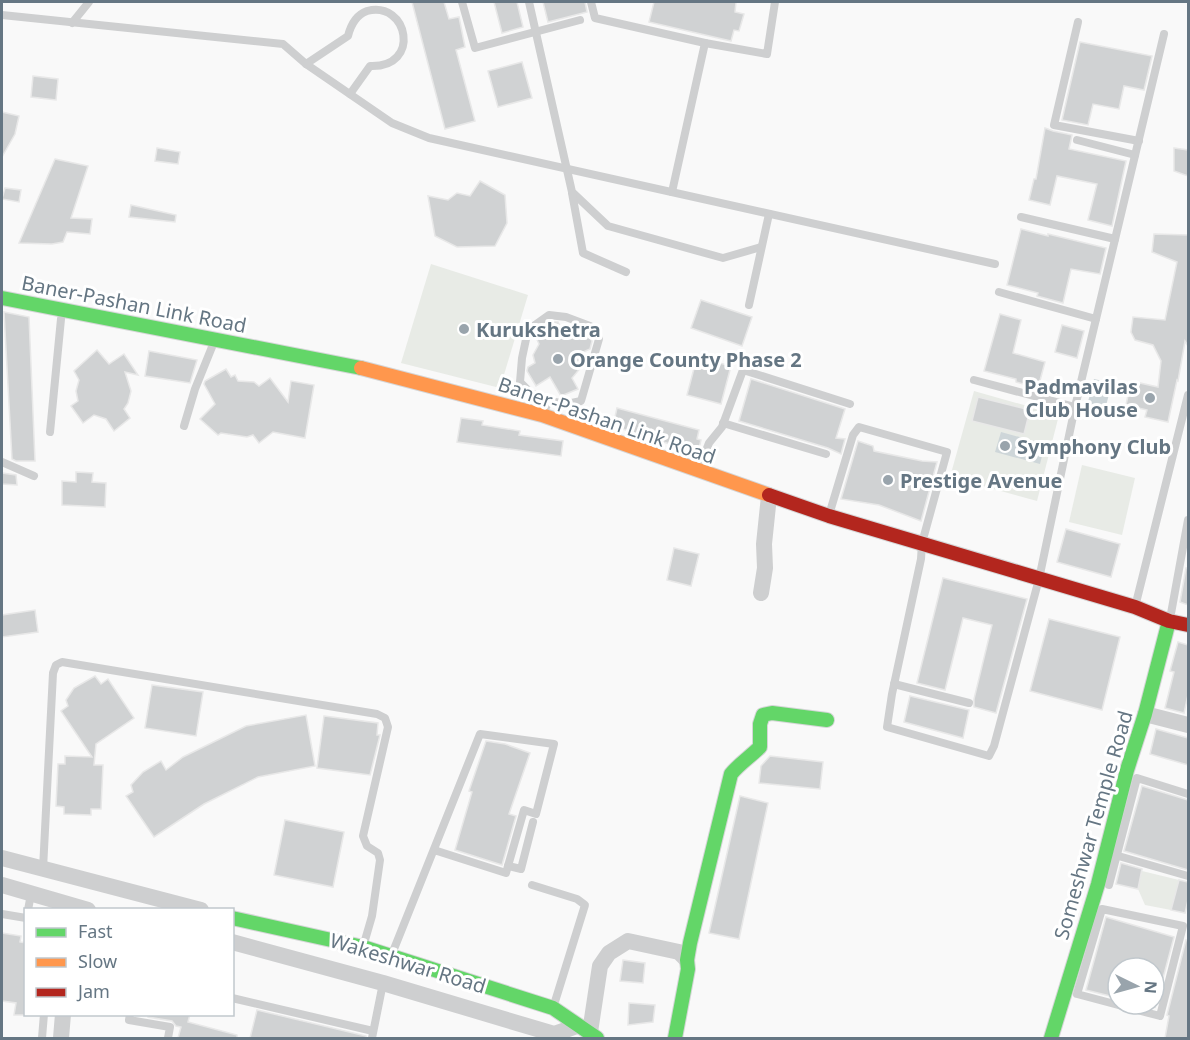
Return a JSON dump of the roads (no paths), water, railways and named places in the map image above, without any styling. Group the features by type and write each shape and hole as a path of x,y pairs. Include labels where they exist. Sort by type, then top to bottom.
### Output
{"street":[{"name":"Baner-Pashan Link Road","path":"2,298 62,314 215,339 384,373 543,415 829,516 1135,607 1170,621 1188,625"},
{"path":"761,593 765,568 764,544 769,496"},
{"name":"Someshwar Temple Road","path":"1052,1038 1071,992 1112,855 1127,770 1170,621"},
{"path":"675,1038 688,969 687,960 730,774 760,747 760,723 763,715 772,713 827,720"},
{"path":"1145,714 1188,725"},
{"path":"2,858 197,908"},
{"path":"2,885 30,902 75,908"},
{"name":"Wakeshwar Road","path":"234,918 363,947 553,1008 588,1032"},
{"path":"588,1032 600,966 609,953 628,941 679,952 687,960"},
{"name":"Wakeshwar Road","path":"234,943 383,982 554,1034 588,1032"},
{"path":"383,982 391,956"},
{"path":"60,1038 63,1016"}],"lane":[{"path":"72,23 89,2"},
{"path":"462,2 476,48 580,20"},
{"path":"529,2 572,192 583,253 626,272"},
{"path":"591,2 595,18 705,43 767,54 775,2"},
{"path":"306,64 348,36 350,26 364,12 373,9 392,14 399,21 403,30 405,39 402,49 389,63 370,66 350,94"},
{"path":"2,15 283,44 306,64 392,123 429,138 995,264"},
{"path":"1078,22 1054,125 1139,141"},
{"path":"829,516 852,435 859,427 947,452 922,543 921,559 887,727 989,756 994,746 1039,579 1075,407 1164,34"},
{"path":"672,192 705,43"},
{"path":"1077,140 1135,155"},
{"path":"572,192 608,226 723,258 761,247"},
{"path":"749,305 769,214"},
{"path":"1021,217 1115,239"},
{"path":"999,292 1096,319"},
{"path":"50,432 62,314"},
{"path":"549,315 566,317 590,326 599,339 580,401 567,404 549,401 531,393 520,382 528,330 549,315"},
{"path":"184,426 195,388 215,339"},
{"path":"699,471 709,443 723,423 743,370 850,404"},
{"path":"974,380 1075,407"},
{"path":"1135,607 1188,395"},
{"path":"543,415 549,401"},
{"path":"723,423 826,454"},
{"path":"2,462 34,476"},
{"path":"1170,621 1188,520"},
{"path":"43,869 53,673 56,665 62,662 377,714 385,718 388,726 363,836 367,846 378,853 380,860 372,916 363,947"},
{"path":"894,684 969,703"},
{"path":"391,956 480,734 554,744 536,813 524,810 506,873 434,850"},
{"path":"1188,794 1137,778 1112,855 1188,876"},
{"path":"508,866 521,869 533,822"},
{"path":"532,885 577,899 585,905 553,1008"},
{"path":"1071,992 1160,1016 1183,926 1096,908"},
{"path":"2,914 24,918"},
{"path":"234,999 373,1035 383,982"},
{"path":"42,1038 44,1016"},
{"path":"130,1016 129,1020 170,1027 168,1038"}],"place":[{"name":"Kurukshetra","path":"464,329"},
{"name":"Orange County Phase 2","path":"558,359"},
{"name":"Padmavilas Club House","path":"1150,398"},
{"name":"Symphony Club","path":"1005,446"},
{"name":"Prestige Avenue","path":"888,480"}]}
